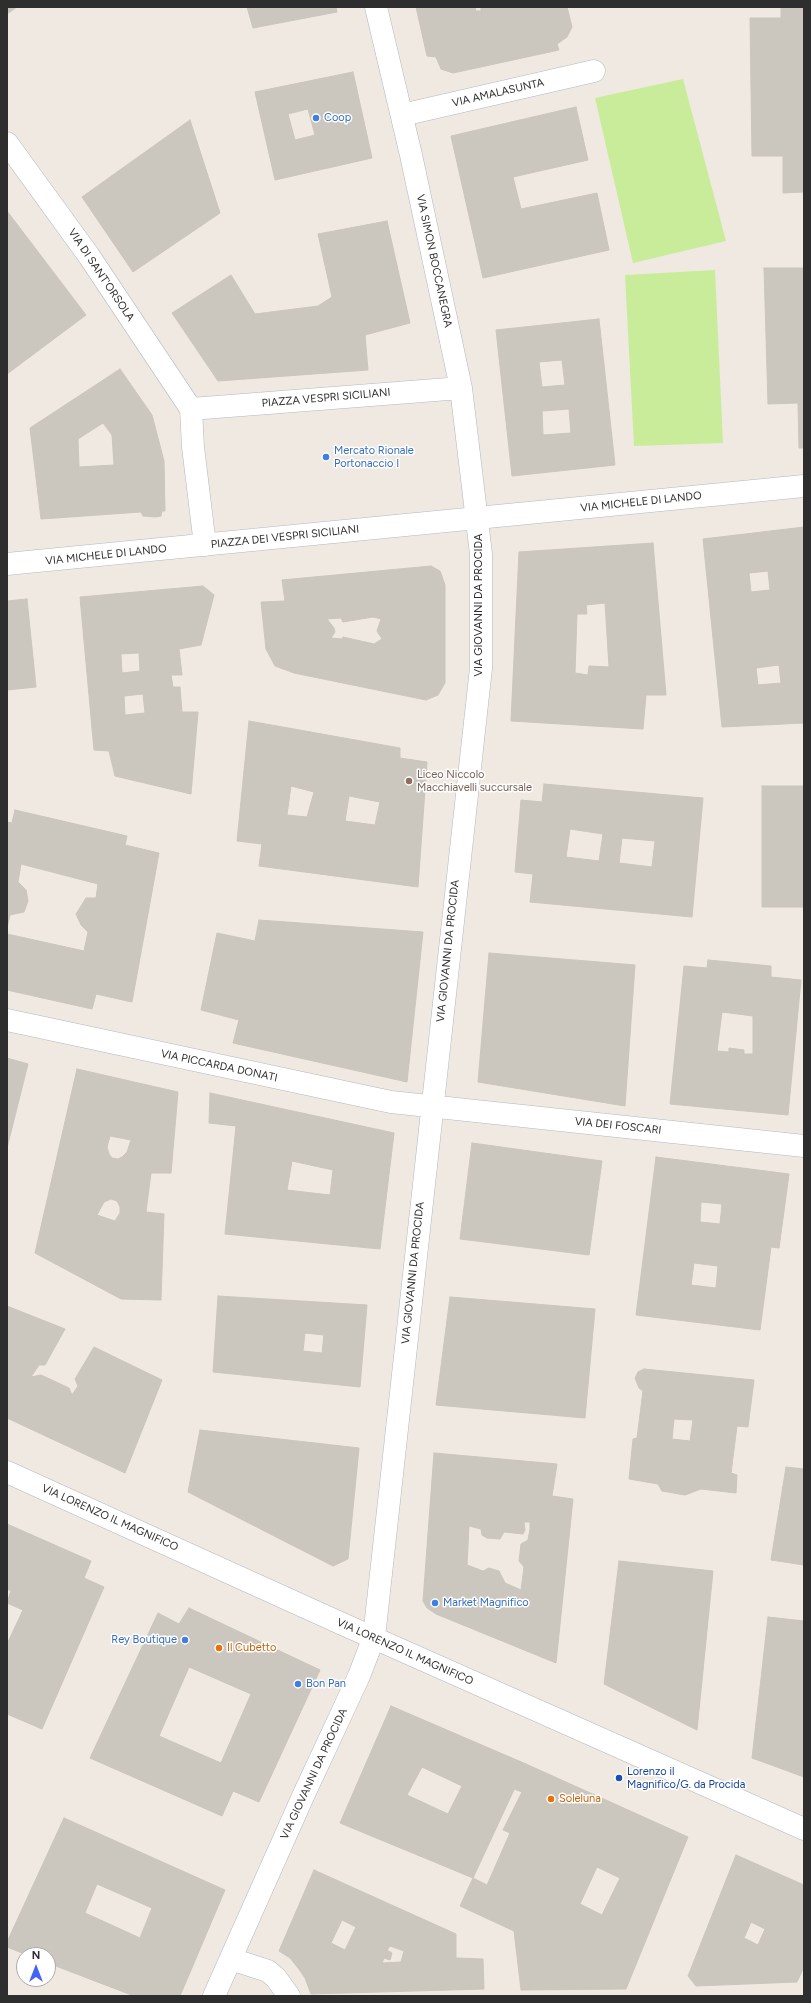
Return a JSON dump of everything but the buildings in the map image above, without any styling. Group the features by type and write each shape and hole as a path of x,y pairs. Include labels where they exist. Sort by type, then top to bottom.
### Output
{"street":[{"name":"VIA SIMON BOCCANEGRA","path":"376,7 402,116 461,388 477,518"},
{"name":"VIA AMALASUNTA","path":"402,116 594,71"},
{"name":"VIA DI SANT'ORSOLA","path":"7,143 89,256 192,409"},
{"name":"PIAZZA VESPRI SICILIANI","path":"192,409 461,388"},
{"name":"PIAZZA DEI VESPRI SICILIANI","path":"192,409 193,447 205,545 477,518"},
{"name":"VIA MICHELE DI LANDO","path":"477,518 804,486"},
{"name":"VIA GIOVANNI DA PROCIDA","path":"214,1996 359,1676 374,1637 431,1106 481,668 481,554 477,518"},
{"name":"VIA MICHELE DI LANDO","path":"7,564 205,545"},
{"name":"VIA PICCARDA DONATI","path":"7,1020 391,1102 431,1106"},
{"name":"VIA DEI FOSCARI","path":"431,1106 804,1146"},
{"name":"VIA LORENZO IL MAGNIFICO","path":"7,1472 804,1829"},
{"path":"231,1959 268,1972 276,1978 289,1996"}],"green space":[{"path":"683,79 726,241 633,263 595,98"},
{"path":"715,270 723,443 634,446 625,275"}],"place":[{"name":"Coop","path":"316,118"},
{"name":"Mercato Rionale Portonaccio I","path":"326,457"},
{"name":"Liceo Niccolo Macchiavelli succursale","path":"409,781"},
{"name":"Market Magnifico","path":"435,1603"},
{"name":"Rey Boutique","path":"185,1640"},
{"name":"Il Cubetto","path":"219,1648"},
{"name":"Bon Pan","path":"298,1684"},
{"name":"Lorenzo il Magnifico/G. da Procida","path":"619,1778"},
{"name":"Soleluna","path":"551,1799"}]}
